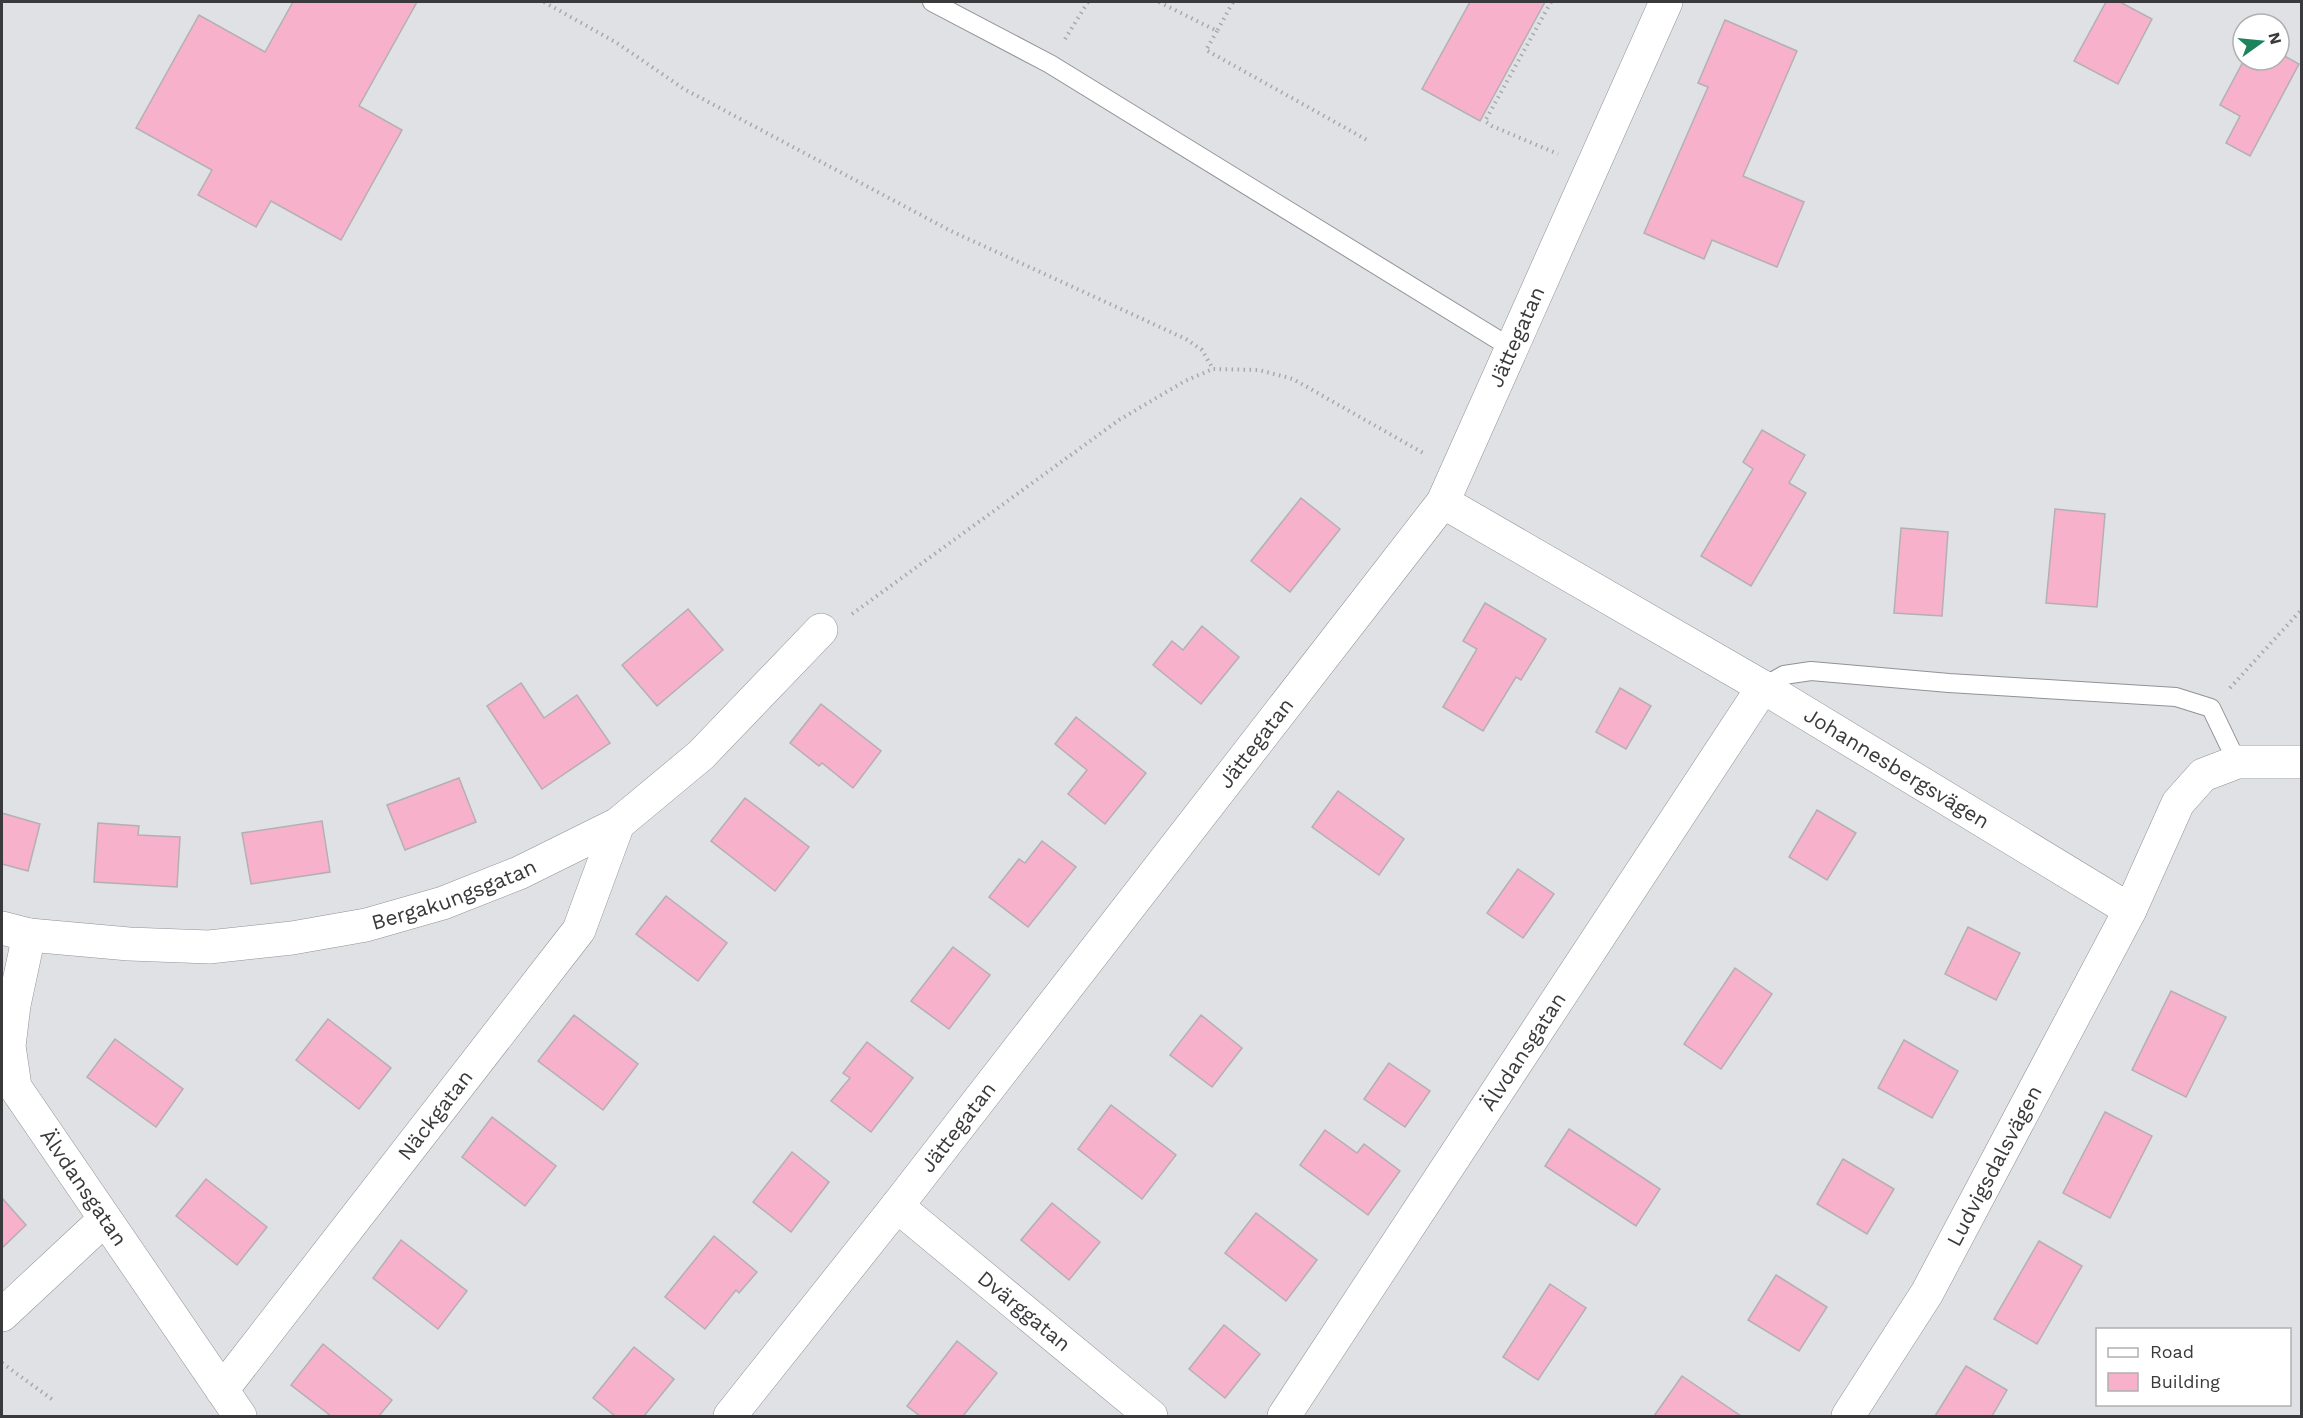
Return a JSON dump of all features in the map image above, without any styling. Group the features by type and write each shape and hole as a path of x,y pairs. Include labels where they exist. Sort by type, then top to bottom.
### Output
{"street":[{"name":"Jättegatan","path":"730,1416 897,1206 1443,502 1666,2"},
{"name":"Johannesbergsvägen","path":"1443,502 1762,687 2130,910"},
{"name":"Bergakungsgatan","path":"15,932 129,944 209,947 292,938 366,925 443,903 497,882 618,824 700,755 821,630"},
{"name":"Älvdansgatan","path":"1284,1416 1762,687"},
{"path":"2130,910 2178,803 2203,775 2236,762 2301,762"},
{"name":"Näckgatan","path":"231,1403 579,930 618,824"},
{"name":"Ludvigsdalsvägen","path":"1848,1416 1927,1293 2130,910"},
{"name":"Älvdansgatan","path":"15,932 14,1005 9,1046 8,1090 105,1219 231,1403"},
{"name":"Dvärggatan","path":"897,1206 1151,1416"},
{"path":"2,1314 105,1219"}],"lane":[{"path":"932,2 1050,64 1513,349"},
{"path":"1762,687 1784,675 1811,671 1949,683 2176,697 2211,708 2236,762"}],"path":[{"path":"544,2 617,43 684,89 941,225 1186,339 1202,350 1213,369"},
{"path":"1050,64 1088,2"},
{"path":"1159,2 1217,31"},
{"path":"1233,2 1206,50 1366,140"},
{"path":"1551,2 1485,121 1592,168"},
{"path":"821,630 861,609 1119,420 1185,381 1213,369 1259,369 1293,379 1457,472"},
{"path":"2211,708 2301,609"},
{"path":"2,1363 53,1400"}],"building":[{"path":"293,2 417,2 359,106 402,130 341,240 271,201 256,227 198,195 212,170 136,128 199,15 265,52"},
{"path":"1470,2 1545,2 1480,121 1422,89"},
{"path":"2106,2 2120,2 2152,19 2118,84 2074,61"},
{"path":"1725,20 1797,51 1743,176 1804,202 1777,267 1712,240 1704,259 1644,233 1708,87 1698,83"},
{"path":"2291,60 2299,64 2250,156 2226,143 2240,116 2220,105 2238,72 2291,72"},
{"path":"1762,430 1805,455 1789,483 1806,493 1751,586 1701,556 1753,469 1743,462"},
{"path":"1301,498 1340,529 1290,592 1251,561"},
{"path":"2055,509 2105,514 2097,607 2046,603"},
{"path":"1901,528 1948,532 1942,616 1894,613"},
{"path":"1485,603 1546,639 1521,680 1516,677 1483,731 1443,707 1477,649 1463,641"},
{"path":"688,609 723,650 657,706 622,665"},
{"path":"1202,626 1239,657 1201,704 1153,665 1172,641 1183,650"},
{"path":"521,683 544,718 577,695 610,743 542,789 487,706"},
{"path":"1620,688 1651,706 1626,749 1596,732"},
{"path":"821,704 881,751 853,788 822,763 819,766 790,743"},
{"path":"1076,717 1146,773 1105,824 1068,794 1087,770 1055,744"},
{"path":"459,778 476,822 405,850 387,805"},
{"path":"1338,791 1404,839 1379,875 1312,827"},
{"path":"745,798 809,847 775,891 711,841"},
{"path":"1817,810 1856,833 1827,880 1789,857"},
{"path":"2,813 40,824 28,871 2,864"},
{"path":"322,821 330,872 251,884 242,833"},
{"path":"98,823 139,826 138,835 180,837 177,887 94,882"},
{"path":"1042,841 1076,867 1028,927 989,897 1019,859 1025,863"},
{"path":"1518,869 1554,894 1523,938 1487,913"},
{"path":"666,896 727,943 698,981 636,934"},
{"path":"1968,927 2020,953 1996,1000 1945,974"},
{"path":"953,947 990,975 949,1029 911,1001"},
{"path":"1735,968 1772,994 1721,1069 1684,1044"},
{"path":"2171,991 2226,1017 2186,1097 2132,1070"},
{"path":"574,1015 638,1064 603,1110 538,1061"},
{"path":"1201,1015 1242,1048 1212,1087 1170,1055"},
{"path":"328,1019 391,1068 359,1109 296,1060"},
{"path":"115,1039 183,1089 156,1127 87,1077"},
{"path":"1904,1040 1958,1071 1932,1118 1878,1088"},
{"path":"867,1042 913,1078 871,1132 831,1101 850,1078 843,1073"},
{"path":"1389,1063 1430,1091 1405,1127 1364,1099"},
{"path":"1111,1105 1176,1155 1142,1199 1078,1149"},
{"path":"2105,1112 2152,1136 2110,1218 2063,1193"},
{"path":"492,1117 556,1166 525,1206 462,1157"},
{"path":"1569,1129 1660,1189 1636,1226 1545,1166"},
{"path":"1325,1130 1357,1153 1364,1144 1400,1171 1368,1215 1300,1165"},
{"path":"792,1152 829,1182 791,1232 753,1202"},
{"path":"1843,1159 1894,1189 1867,1234 1817,1204"},
{"path":"206,1179 267,1227 237,1265 176,1216"},
{"path":"2,1198 26,1225 2,1248"},
{"path":"1052,1203 1100,1242 1069,1280 1021,1240"},
{"path":"1256,1213 1317,1260 1286,1301 1225,1253"},
{"path":"714,1236 757,1272 739,1293 736,1290 705,1329 665,1297"},
{"path":"401,1240 467,1291 438,1329 373,1278"},
{"path":"2039,1241 2082,1266 2037,1344 1994,1319"},
{"path":"1776,1275 1827,1307 1799,1351 1748,1320"},
{"path":"1550,1284 1586,1308 1538,1380 1503,1357"},
{"path":"1224,1325 1260,1354 1225,1398 1189,1369"},
{"path":"957,1341 997,1373 963,1416 920,1416 907,1406"},
{"path":"323,1344 392,1400 379,1416 331,1416 291,1385"},
{"path":"634,1347 674,1379 644,1416 615,1416 593,1398"},
{"path":"1966,1366 2007,1390 1992,1416 1935,1416"},
{"path":"1682,1376 1741,1416 1654,1416"}]}
